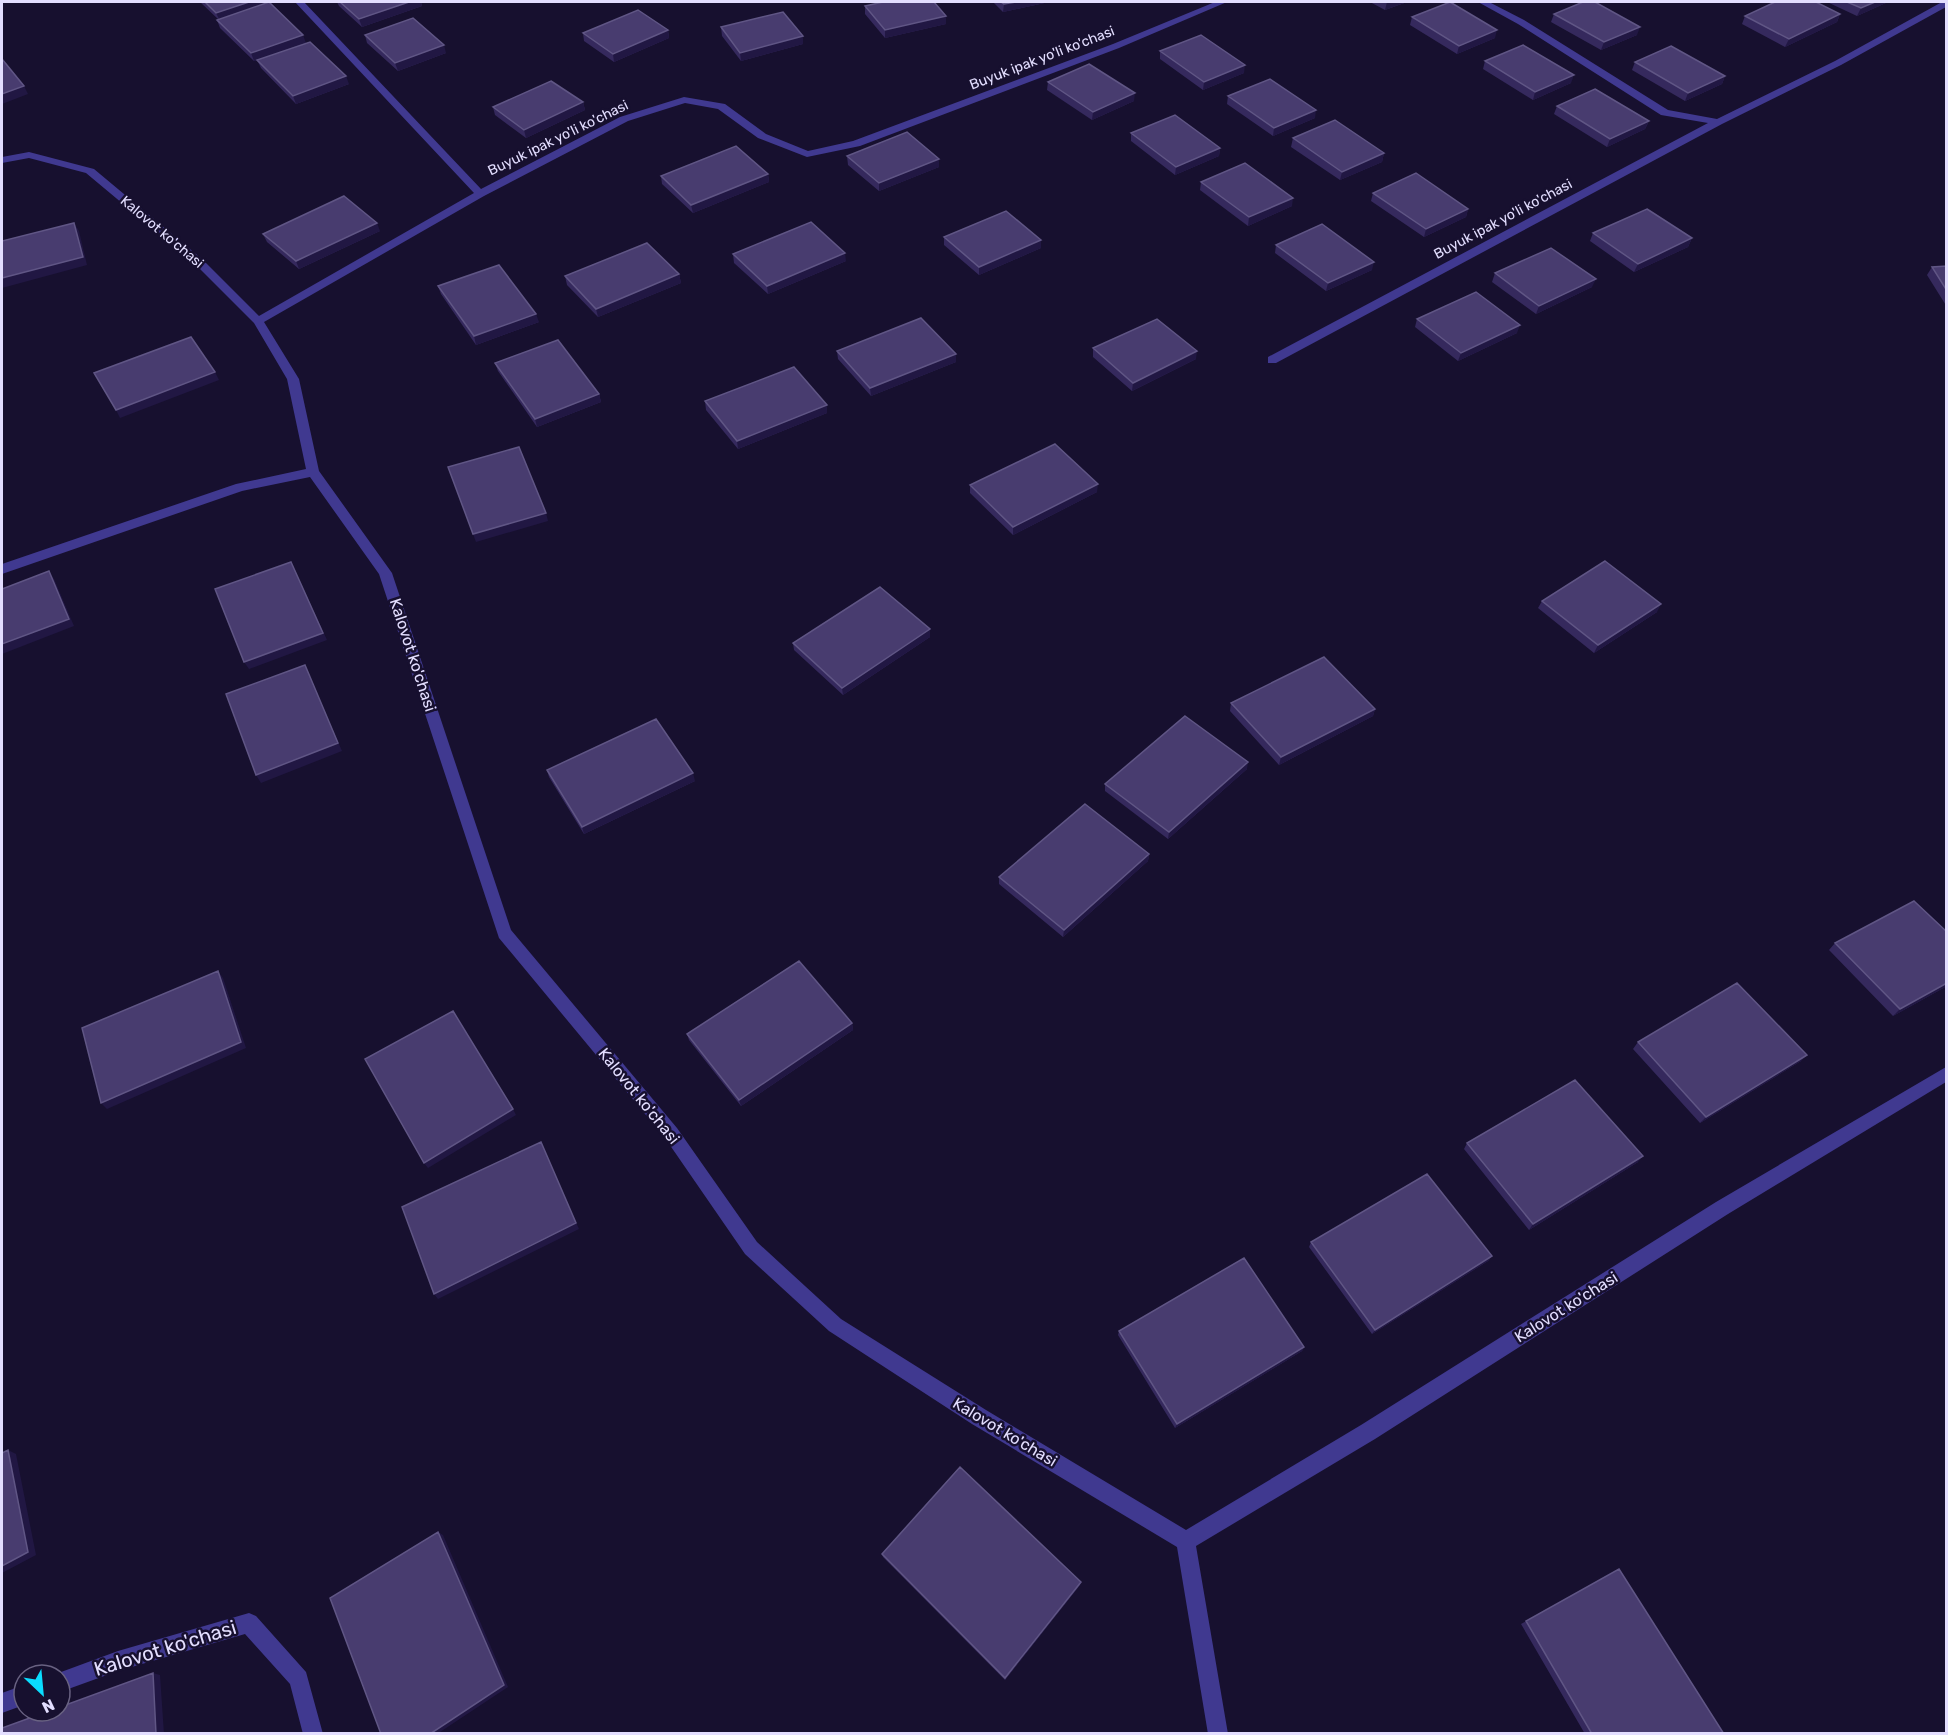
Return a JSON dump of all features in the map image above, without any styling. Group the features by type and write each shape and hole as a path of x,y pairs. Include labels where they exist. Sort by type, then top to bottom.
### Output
{"street":[{"path":"299,2 480,194"},
{"name":"Buyuk ipak yo'li ko'chasi","path":"258,321 480,194 624,119 684,100 721,106 762,136 807,154 855,144 1116,46 1222,2"},
{"path":"1484,2 1521,22 1665,113 1718,122"},
{"name":"Buyuk ipak yo'li ko'chasi","path":"1272,360 1718,122 1839,63 1947,3"},
{"name":"Kalovot ko'chasi","path":"2,160 29,155 90,171 199,262 258,321 293,379 313,472 386,573 504,933 671,1133 751,1248 835,1325 979,1417 1186,1542 1368,1432 1722,1208 1947,1074"},
{"path":"2,570 240,486 313,472"},
{"path":"1186,1542 1218,1734"},
{"name":"Kalovot ko'chasi","path":"72,1678 118,1661 249,1623 299,1679 313,1734"}],"building":[{"path":"205,2 249,2 216,13"},
{"path":"269,2 303,35 251,53 217,20"},
{"path":"340,2 409,2 359,19"},
{"path":"883,2 934,2 946,16 885,30 865,6"},
{"path":"1450,2 1497,30 1459,46 1412,17"},
{"path":"1583,2 1595,2 1640,27 1604,42 1554,14"},
{"path":"1775,2 1816,2 1840,14 1789,39 1745,16"},
{"path":"1847,2 1875,2 1861,8"},
{"path":"638,10 668,30 613,54 583,33"},
{"path":"783,12 803,36 740,53 721,27"},
{"path":"413,18 444,45 395,63 365,35"},
{"path":"1201,35 1245,65 1204,82 1160,51"},
{"path":"310,42 346,76 293,96 257,60"},
{"path":"1523,45 1574,75 1535,92 1485,61"},
{"path":"1671,46 1725,76 1688,93 1635,62"},
{"path":"2,59 24,86 2,94"},
{"path":"1089,64 1135,93 1093,112 1048,82"},
{"path":"1270,79 1316,110 1274,128 1228,96"},
{"path":"551,81 583,102 524,130 493,107"},
{"path":"1595,89 1649,121 1610,139 1557,106"},
{"path":"1175,115 1220,148 1176,167 1131,133"},
{"path":"1335,120 1384,153 1342,172 1293,138"},
{"path":"907,132 939,159 879,183 847,156"},
{"path":"736,146 768,174 691,205 661,176"},
{"path":"1245,163 1293,198 1249,217 1201,182"},
{"path":"1416,173 1468,209 1426,229 1373,193"},
{"path":"344,196 377,223 296,261 263,234"},
{"path":"1647,209 1692,238 1638,264 1593,233"},
{"path":"1006,211 1041,240 979,267 944,237"},
{"path":"811,222 845,253 767,286 733,254"},
{"path":"74,223 83,257 2,278 2,241"},
{"path":"1322,224 1374,262 1328,283 1276,245"},
{"path":"647,243 679,274 596,309 565,276"},
{"path":"1551,248 1596,279 1539,306 1495,273"},
{"path":"499,265 536,314 474,336 438,286"},
{"path":"1947,266 1947,291 1932,267"},
{"path":"1476,292 1520,325 1461,353 1417,319"},
{"path":"921,318 956,354 870,388 837,351"},
{"path":"1157,319 1197,351 1133,383 1093,348"},
{"path":"191,337 215,372 116,410 94,373"},
{"path":"558,340 599,394 535,419 495,363"},
{"path":"794,367 827,405 737,441 705,401"},
{"path":"1055,444 1098,484 1013,527 970,485"},
{"path":"519,447 546,513 473,534 448,467"},
{"path":"1605,561 1661,604 1598,645 1542,601"},
{"path":"291,562 323,633 244,662 215,589"},
{"path":"49,571 69,619 2,644 2,589"},
{"path":"880,587 930,629 842,688 793,643"},
{"path":"1324,657 1375,709 1281,757 1231,703"},
{"path":"305,665 338,743 256,775 226,694"},
{"path":"1185,716 1248,762 1169,832 1105,784"},
{"path":"656,719 693,773 582,827 547,770"},
{"path":"1085,804 1149,854 1064,930 999,877"},
{"path":"1914,901 1947,932 1947,983 1900,1009 1835,943"},
{"path":"799,961 852,1023 739,1100 687,1034"},
{"path":"218,971 241,1042 101,1103 82,1028"},
{"path":"1737,983 1807,1055 1706,1117 1638,1042"},
{"path":"453,1011 513,1109 424,1163 365,1059"},
{"path":"1575,1080 1643,1156 1533,1224 1467,1143"},
{"path":"541,1142 576,1223 434,1294 402,1207"},
{"path":"1427,1174 1492,1256 1375,1330 1311,1242"},
{"path":"1244,1258 1304,1347 1177,1424 1119,1331"},
{"path":"8,1450 28,1552 2,1566 2,1453"},
{"path":"960,1467 1081,1582 1005,1678 882,1554"},
{"path":"438,1532 504,1685 430,1734 381,1734 330,1598"},
{"path":"1619,1569 1724,1734 1592,1734 1526,1621"},
{"path":"153,1673 156,1734 2,1734 2,1728 16,1723 72,1723 72,1703"}]}
